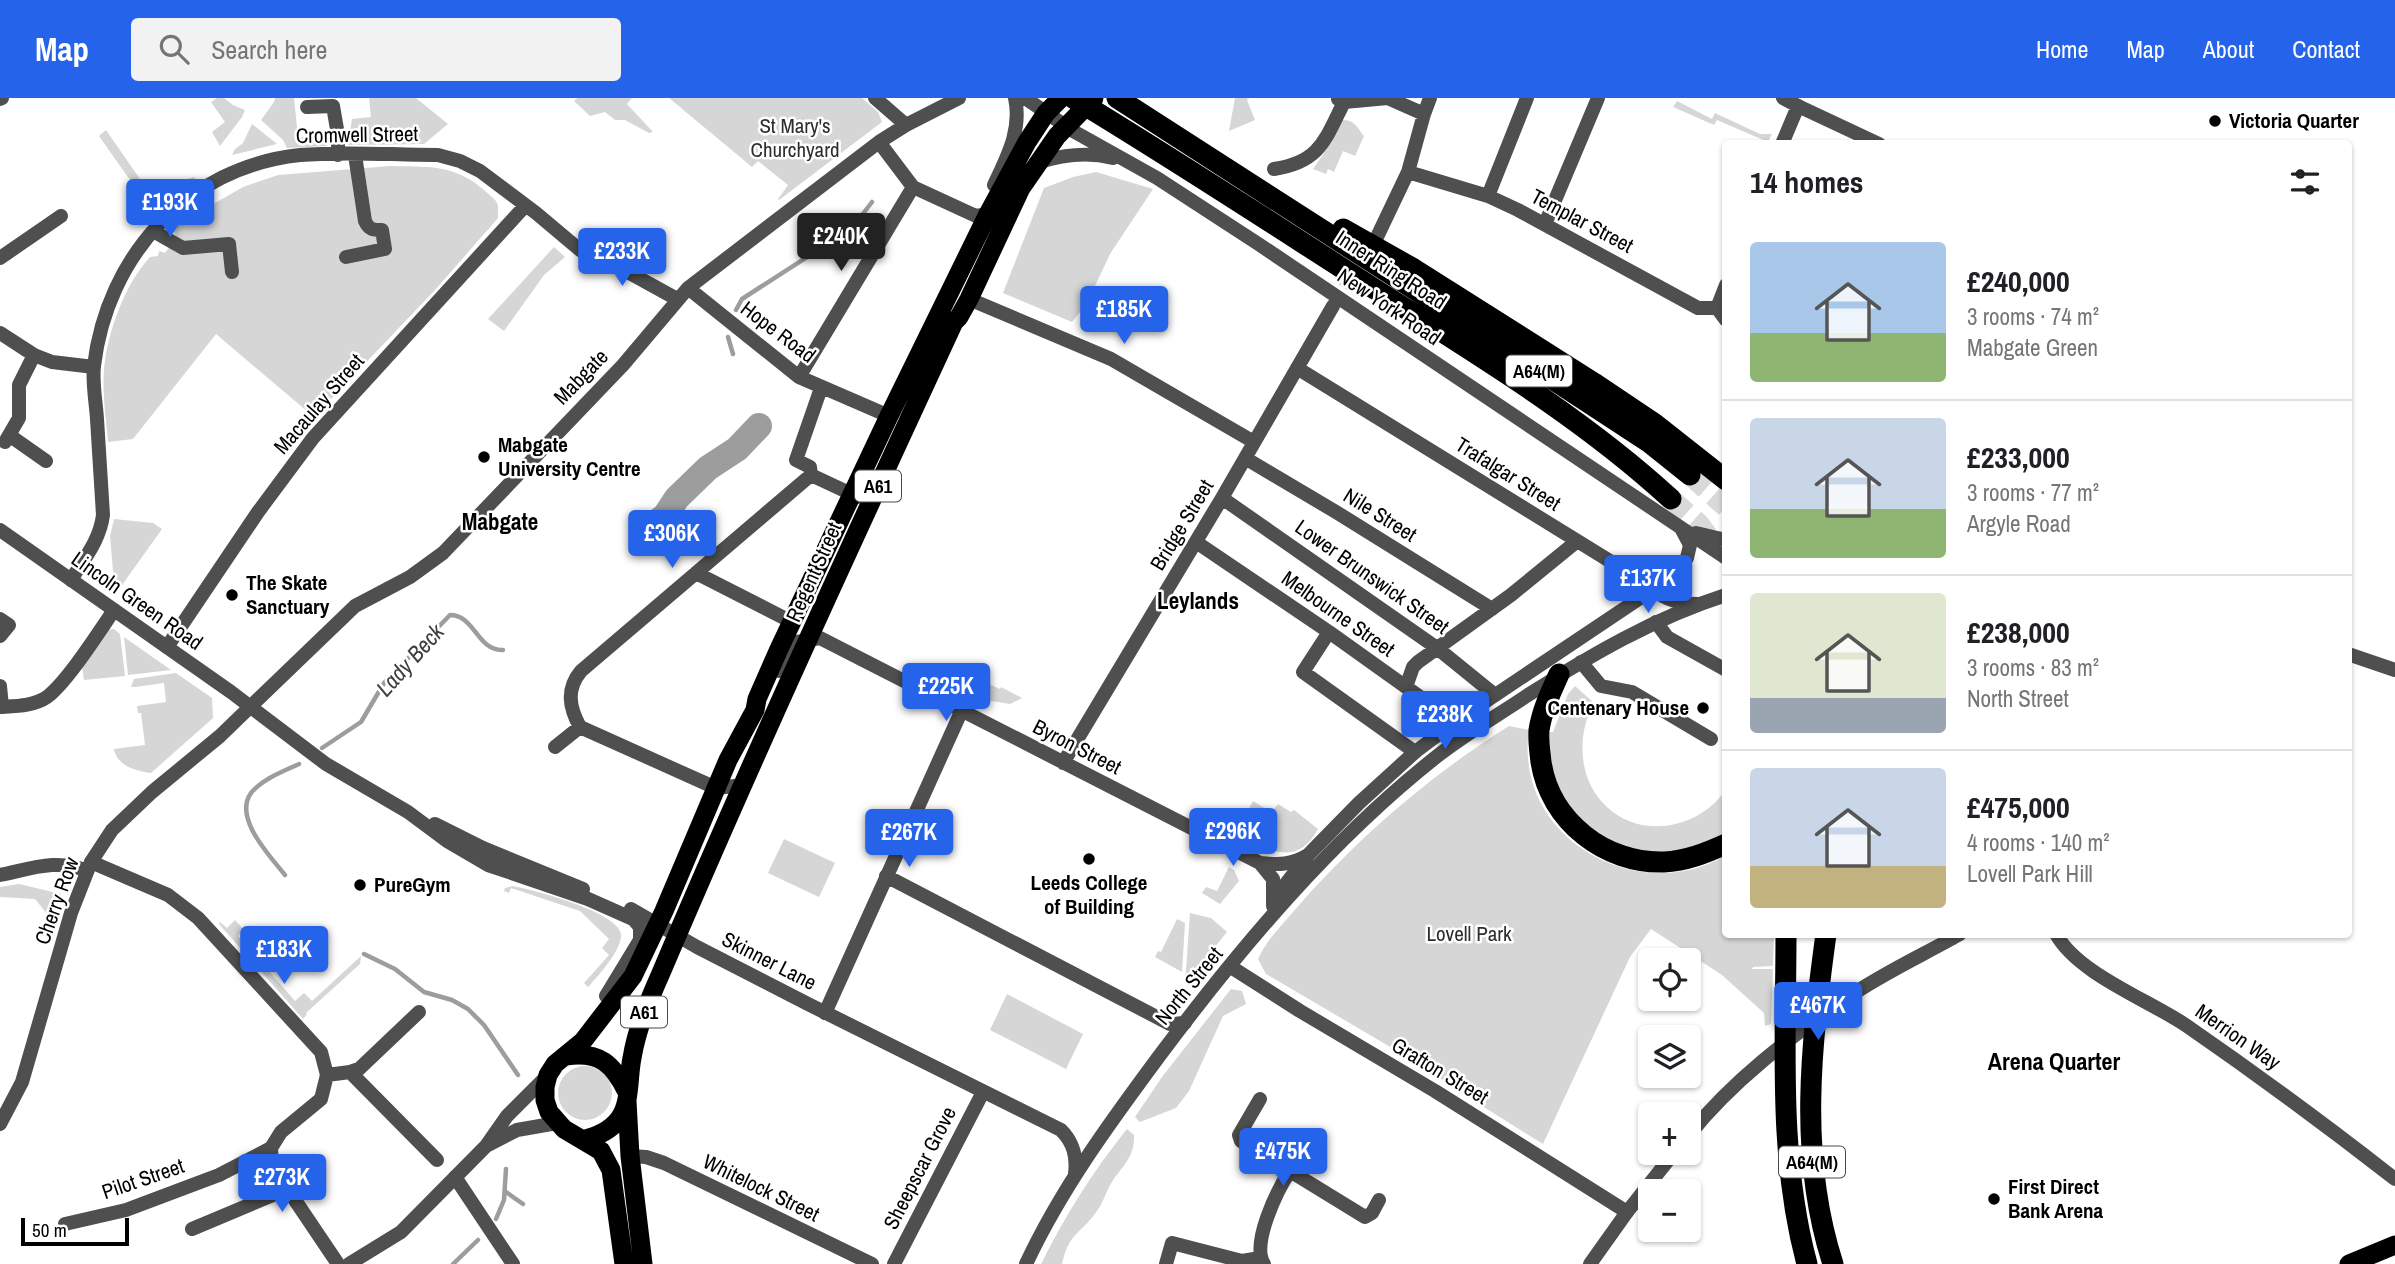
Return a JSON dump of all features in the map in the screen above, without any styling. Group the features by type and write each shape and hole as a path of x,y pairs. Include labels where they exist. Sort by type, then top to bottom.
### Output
{"highway":[{"name":"Regent Street","path":"566,1056 583,1041 633,976 649,926 755,710 757,699 792,622 889,416 988,214 1033,131 1061,98"},
{"name":"Inner Ring Road","path":"1073,98 1385,272 1650,443 1690,475"},
{"name":"Regent Street","path":"627,1095 632,1057 644,1013 871,502 954,323 969,299 1021,188 1065,125 1094,98"},
{"name":"Inner Ring Road","path":"1122,102 1296,212 1340,245"},
{"name":"A64(M)","path":"1340,245 1644,417 1722,477"},
{"name":"Inner Ring Road","path":"1385,272 1623,456 1671,499"},
{"path":"1559,674 1546,706 1538,743 1543,773 1554,802 1572,826 1601,847 1632,859 1664,862 1699,856 1722,846"},
{"name":"A64(M)","path":"1786,938 1787,1137 1792,1193 1807,1264"},
{"name":"A64(M)","path":"1786,1003 1800,938"},
{"name":"A64(M)","path":"1826,938 1812,1058 1810,1114 1812,1169 1824,1236 1833,1264"},
{"path":"583,1139 597,1136 611,1128 622,1113 627,1095 617,1073 601,1059 578,1054 566,1056 555,1064 544,1087 545,1100 557,1123 601,1151 611,1170 624,1264"},
{"name":"A61","path":"627,1095 643,1264"},
{"path":"2349,1264 2395,1245"}],"street":[{"path":"875,98 906,125"},
{"name":"Mabgate","path":"251,706 355,606 410,577 443,553 623,365 682,293 879,142 959,98"},
{"path":"879,142 913,187 976,216 988,214 994,187 1014,137 1018,113 1015,98"},
{"name":"New York Road","path":"1025,98 1065,125 1131,163 1356,309 1722,555"},
{"path":"1274,169 1295,166 1323,143 1340,100 1388,98 1424,114"},
{"path":"1377,237 1408,172 1430,98"},
{"path":"1488,196 1527,98"},
{"path":"1545,225 1598,98"},
{"path":"1783,98 1870,140"},
{"path":"307,107 333,106 338,155"},
{"path":"1784,140 1798,106"},
{"path":"346,257 385,249 382,230 373,230 365,221 355,155"},
{"name":"Cromwell Street","path":"71,580 97,539 103,514 94,367 102,327 127,265 153,231 180,204 206,184 270,162 298,156 438,155 460,161 480,171 580,250"},
{"path":"1037,163 1051,158 1102,155 1131,163"},
{"name":"Templar Street","path":"1408,172 1488,196 1698,308 1721,314"},
{"path":"799,377 913,187"},
{"name":"Macaulay Street","path":"167,647 258,512 313,438 524,205"},
{"path":"0,258 61,216"},
{"path":"153,231 183,248 229,244 233,272"},
{"name":"Hope Road","path":"580,250 682,293 725,319 799,377 889,416"},
{"path":"969,299 1111,359 1254,442"},
{"name":"Bridge Street","path":"1063,763 1221,501 1333,306"},
{"path":"0,333 34,355 52,362 94,367"},
{"path":"34,355 19,385 19,418 7,438 46,461"},
{"name":"Trafalgar Street","path":"1297,369 1576,542 1656,588 1674,602 1699,604"},
{"path":"811,475 810,467 796,460 821,388"},
{"name":"Nile Street","path":"1245,458 1492,609"},
{"path":"811,475 871,502"},
{"path":"744,785 716,788 580,727 573,714 570,692 573,681 581,671 811,475"},
{"name":"Lower Brunswick Street","path":"1221,501 1437,648 1495,695"},
{"path":"1681,529 1722,539"},
{"name":"North Street","path":"1026,1264 1074,1178 1133,1091 1231,967 1310,853 1415,752 1455,722 1656,588 1687,558 1690,545 1681,529"},
{"name":"Lincoln Green Road","path":"0,530 251,706"},
{"name":"Melbourne Street","path":"1196,542 1455,722"},
{"path":"1406,687 1413,667 1418,662 1492,609 1576,542"},
{"path":"696,573 792,622"},
{"name":"North Street","path":"1273,907 1424,767 1467,734 1618,639 1722,596"},
{"path":"0,686 1,707 30,704 46,698 60,684 114,610"},
{"path":"0,619 9,625 0,636"},
{"path":"1656,622 1667,637 1722,668"},
{"path":"1329,632 1303,672 1415,752 1415,763 1424,767"},
{"path":"755,710 765,701 788,652 797,642 810,638"},
{"name":"Byron Street","path":"810,638 820,638 1260,863 1295,863 1310,853"},
{"path":"2352,655 2395,670"},
{"path":"1581,662 1601,686 1632,692 1711,739"},
{"name":"Skinner Lane","path":"251,706 326,764 408,812 483,848 631,910 649,926 677,936 1061,1130 1068,1137 1076,1154 1074,1178"},
{"name":"Cherry Row","path":"0,1125 22,1082 71,913 89,866 121,822 251,706"},
{"path":"825,1013 961,712"},
{"path":"555,747 580,727"},
{"path":"0,875 58,863 89,866 168,895 198,918 321,1052 327,1074 321,1098 281,1132 271,1148 272,1166 338,1264"},
{"path":"1260,863 1273,879 1273,907"},
{"path":"887,876 1170,1024 1185,1023"},
{"path":"1701,1121 1720,1099 1767,1059 1848,997 1953,938"},
{"name":"Merrion Way","path":"2059,938 2067,951 2082,965 2183,1024 2328,1127 2395,1179"},
{"name":"Grafton Street","path":"1231,967 1627,1212"},
{"path":"327,1074 359,1069 419,1012"},
{"path":"350,1072 437,1160"},
{"path":"349,1264 401,1233 486,1146 507,1116 548,1075"},
{"name":"Sheepscar Grove","path":"894,1264 983,1092"},
{"path":"1259,1099 1239,1135 1241,1140 1365,1217 1372,1213 1379,1200"},
{"path":"486,1146 517,1130 557,1123"},
{"name":"Pilot Street","path":"65,1224 126,1210 219,1175 271,1148"},
{"name":"Whitelock Street","path":"631,1156 646,1157 664,1163 872,1264"},
{"path":"1590,1264 1664,1165"},
{"path":"1166,1264 1172,1243 1195,1257 1262,1261 1270,1205 1290,1171"},
{"path":"455,1177 513,1264"},
{"path":"192,1229 287,1189"}],"green space":[{"path":"224,98 245,110 220,146 212,132 225,122 211,102"},
{"path":"275,98 294,98 298,137 317,136 317,129 320,129 327,146 287,148 283,140 261,120"},
{"path":"369,98 416,98 448,124 424,144 348,145 352,119 371,117"},
{"path":"577,98 632,98 627,104 653,132 649,133 625,120 615,120 605,112 590,116 574,101"},
{"name":"St Mary's Churchyard","path":"669,98 862,98 878,112 882,122 779,200 788,185 758,161 752,167"},
{"path":"1235,98 1249,98 1247,100 1255,120 1229,131"},
{"path":"1677,101 1712,119 1715,113 1760,134 1772,134 1769,140 1763,140 1717,120 1714,125 1673,107"},
{"path":"1342,120 1353,123 1364,136 1355,156 1343,151 1334,172 1328,169 1326,174 1313,169 1331,143"},
{"path":"252,124 277,144 232,155 243,143"},
{"path":"106,130 149,192 159,186 195,177 194,182 159,209 149,207 99,136"},
{"path":"390,166 435,168 459,174 471,180 496,201 498,218 435,290 314,417 216,334 133,439 108,442 104,370 115,320 141,267 150,257 158,256 159,251 165,253 176,238 174,229 177,225 243,187 278,175"},
{"path":"1096,172 1153,189 1110,254 1087,303 1072,322 1003,293 1044,188"},
{"path":"554,247 565,257 544,275 504,331 488,319"},
{"path":"114,519 153,523 162,529 115,595 110,536"},
{"path":"114,629 120,634 125,676 84,680 82,666 107,630"},
{"path":"124,637 171,670 128,675"},
{"path":"176,673 212,698 213,718 151,773 128,767 119,760 114,749 145,745 141,713 138,713 137,706 166,702 164,683 131,687 134,679"},
{"path":"964,683 982,692 987,683 1022,698 1010,704 991,701 979,704 958,694"},
{"path":"1575,686 1594,703 1584,729 1583,757 1590,784 1607,807 1637,824 1669,825 1701,814 1722,795 1722,838 1680,854 1623,849 1573,815 1552,776 1548,732 1553,732 1568,694"},
{"name":"Lovell Park","path":"1509,726 1529,730 1529,768 1540,802 1561,830 1588,852 1620,867 1655,873 1690,870 1722,857 1722,938 1774,938 1773,966 1752,969 1773,969 1771,1024 1765,1026 1764,1013 1722,975 1701,961 1701,948 1680,948 1651,929 1630,957 1543,1144 1421,1065 1266,974 1258,959 1283,923 1367,835 1450,766"},
{"path":"1253,801 1271,812 1278,804 1291,812 1294,810 1318,829 1300,849 1280,852 1269,849 1236,832"},
{"path":"784,839 835,863 819,897 768,873"},
{"path":"1229,867 1234,870 1239,881 1220,904 1202,893 1206,887 1217,891"},
{"path":"19,884 61,894 52,920 35,899 0,897 0,887"},
{"path":"513,886 594,911 609,919 618,928 621,937 617,950 588,987 584,983 609,955 602,948 609,939 580,911 511,888 509,893 504,891 505,888"},
{"path":"1190,913 1211,918 1227,932 1185,984"},
{"path":"1177,919 1185,923 1182,972 1155,957 1158,951 1161,952"},
{"path":"235,920 244,930 238,936 295,1001 304,993 312,1001 361,956 360,964 306,1013 303,1019 219,924 220,922 227,928"},
{"path":"1231,989 1242,991 1246,1004 1223,1016 1189,1091 1176,1108 1140,1122 1135,1117 1162,1077"},
{"path":"1007,994 1083,1034 1066,1069 990,1030"},
{"path":"585,1066 604,1074 612,1093 604,1112 585,1120 566,1112 558,1093 566,1074"},
{"path":"1127,1129 1134,1135 1132,1151 1099,1208 1068,1245 1062,1264 1041,1264 1080,1194"}],"waterway":[{"name":"Lady Beck","path":"736,310 742,299 852,228 872,202"},
{"name":"Lady Beck","path":"728,337 733,354"},
{"name":"Lady Beck","path":"654,524 665,516 677,498 708,468 737,449 759,426"},
{"name":"Lady Beck","path":"322,748 361,722 384,683 450,615 465,621 487,645 503,650"},
{"name":"Lady Beck","path":"285,875 250,825 247,803 251,793 261,784 299,764"},
{"name":"Lady Beck","path":"364,954 395,969 424,992 452,1000 468,1009 484,1025 518,1075"},
{"name":"Lady Beck","path":"496,1219 504,1200 506,1169"},
{"path":"506,1192 523,1204"},
{"path":"453,1264 478,1240"}],"tunnel":[{"path":"1333,306 1357,269"},
{"path":"1690,475 1722,503"},
{"path":"1671,499 1699,524 1718,550"}],"place":[{"name":"Victoria Quarter","path":"2215,121"},
{"name":"Mabgate University Centre","path":"484,457"},
{"name":"The Skate Sanctuary","path":"232,595"},
{"name":"Centenary House","path":"1703,708"},
{"name":"Leeds College of Building","path":"1089,859"},
{"name":"PureGym","path":"360,885"},
{"name":"First Direct Bank Arena","path":"1994,1199"}],"district":[{"name":"Mabgate","path":"500,522"},
{"name":"Leylands","path":"1198,601"},
{"name":"Arena Quarter","path":"2054,1062"}]}
